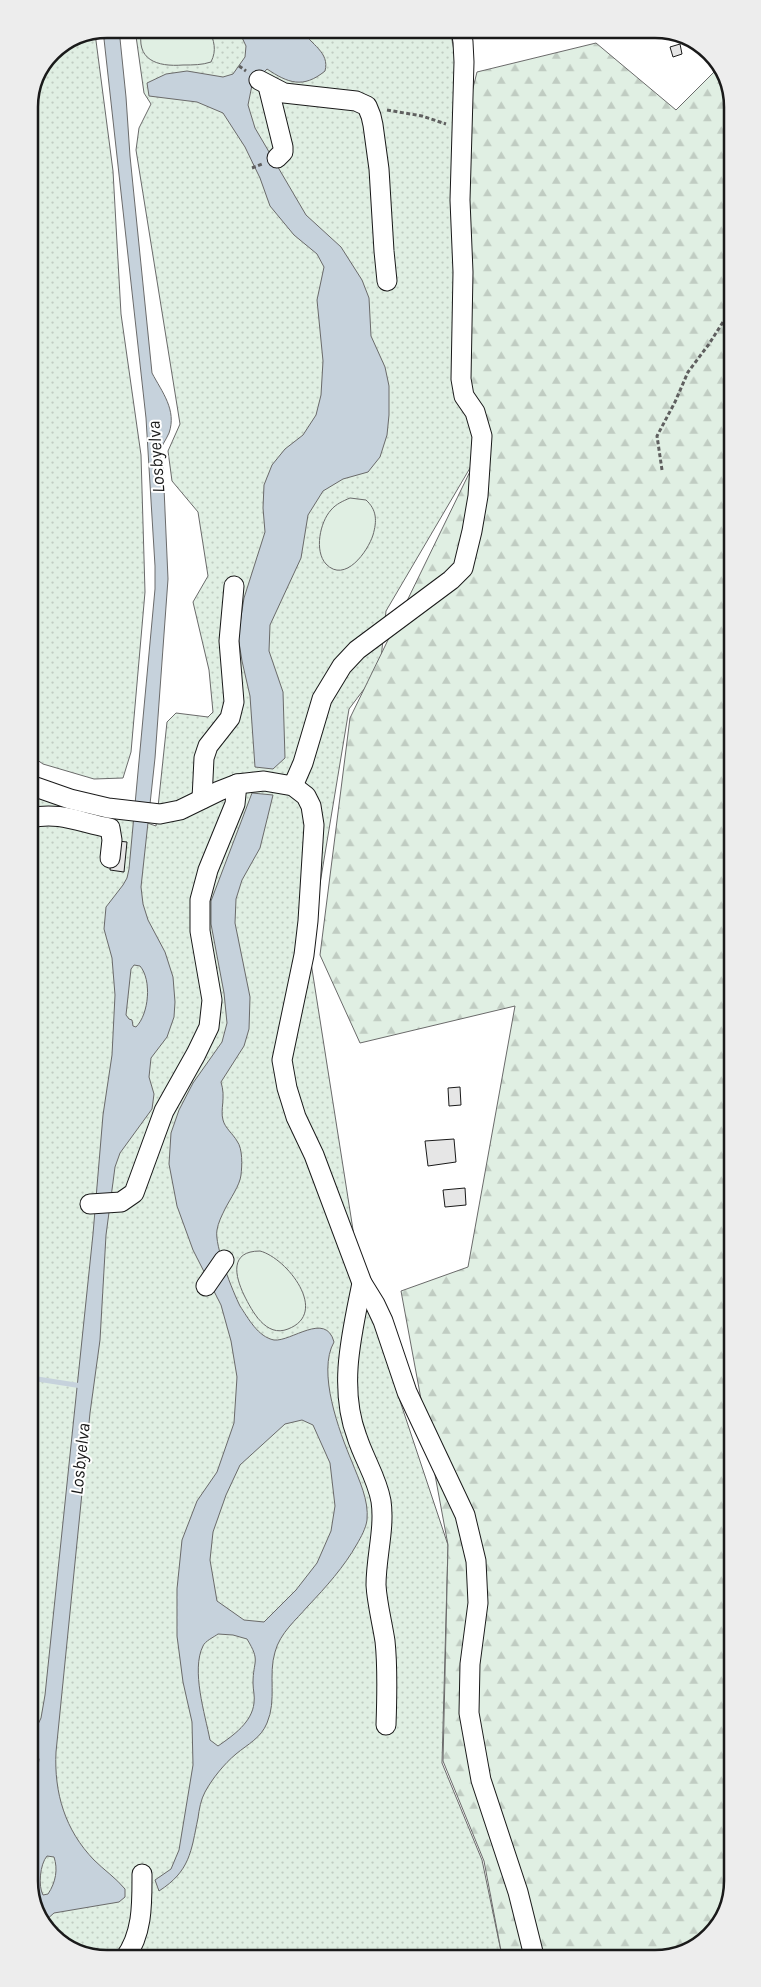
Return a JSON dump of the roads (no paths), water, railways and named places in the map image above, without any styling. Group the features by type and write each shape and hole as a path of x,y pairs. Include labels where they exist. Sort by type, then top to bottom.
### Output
{"street":[{"path":"293,786 303,763 322,699 342,666 357,650 451,580 463,568 467,555 478,496 482,436 475,412 464,396 461,379 463,299 460,200 464,62 462,38"},
{"path":"277,158 283,152 283,147 263,83 284,93 356,101 367,106 371,116 379,169 387,281"},
{"path":"202,799 204,758 208,746 230,718 234,702 230,641 234,586"},
{"path":"38,788 70,799 117,810 151,814 180,810 236,784 264,781 293,786 306,796 313,815 313,859 304,955 282,1060 287,1088 296,1117 314,1155 362,1283 376,1304 408,1392 465,1515 476,1561 478,1604 470,1664 469,1714 481,1780 518,1892 532,1949"},
{"path":"90,1204 116,1203 126,1200 134,1193 164,1111 209,1027 212,1000 200,931 200,900 208,870 235,804 236,784"},
{"path":"110,858 112,840 110,828 117,810"},
{"path":"38,816 63,816 110,828"},
{"path":"206,1286 224,1260"},
{"path":"362,1283 352,1331 348,1367 349,1407 356,1436 376,1480 381,1502 382,1523 376,1586 388,1677 386,1725"},
{"path":"130,1949 136,1936 142,1905 142,1874"},
{"path":"136,1936 140,1949"}],"water":[{"name":"Losbyelva","path":"104,38 120,38 152,373 164,394 171,417 169,433 159,454 163,465 168,579 155,758 141,887 143,904 148,920 165,952 173,977 175,1002 174,1017 167,1037 151,1058 149,1077 154,1094 152,1109 120,1153 115,1167 106,1235 100,1340 90,1413 56,1752 59,1796 69,1823 84,1848 94,1860 125,1889 125,1897 119,1902 54,1913 48,1918 40,1899 37,1881 37,1773 39,1759 37,1756 37,1726 41,1718 45,1695 93,1234 103,1115 112,1055 115,995 112,958 104,929 106,907 123,885 129,869 155,589 146,418","holes":["134,965 140,966 146,980 147,997 144,1014 136,1027 133,1026 132,1020 126,1015 131,969","47,1856 54,1857 56,1866 53,1885 48,1894 43,1895 40,1875 43,1864"]},
{"path":"242,38 308,38 319,49 325,59 325,71 317,77 303,82 289,81 267,69 252,85 248,105 255,128 306,215 341,247 362,280 369,298 371,336 385,367 389,386 387,435 380,457 368,472 343,479 323,491 308,515 301,558 270,625 269,651 283,692 285,758 273,769 255,767 250,696 238,636 244,598 265,532 264,485 272,465 285,449 303,435 316,415 321,395 323,361 317,300 324,267 317,254 294,235 270,206 260,178 245,147 223,113 197,102 149,96 147,83 166,74 187,71 223,77 233,74 245,57 246,46"},
{"path":"252,793 273,795 260,848 242,880 236,899 235,923 250,997 249,1029 244,1046 221,1082 223,1120 225,1126 239,1144 242,1167 239,1183 219,1222 217,1230 218,1246 240,1306 246,1316 263,1335 274,1340 316,1328 324,1329 330,1333 334,1342 329,1354 328,1369 332,1402 341,1434 363,1490 367,1520 362,1535 346,1561 289,1627 277,1645 273,1661 272,1696 267,1723 258,1737 223,1767 208,1787 201,1801 188,1860 177,1876 159,1891 155,1880 171,1869 179,1850 193,1765 192,1722 183,1682 177,1636 177,1589 182,1540 197,1501 217,1472 234,1423 237,1377 231,1341 221,1305 193,1250 177,1206 169,1164 171,1133 179,1110 193,1083 222,1042 227,1023 224,993 211,924 211,901","holes":["302,1420 313,1425 330,1463 335,1506 331,1531 317,1563 296,1590 264,1622 244,1620 217,1601 210,1560 213,1532 226,1495 240,1465 285,1424","218,1634 233,1635 247,1639 255,1657 253,1710 246,1722 236,1733 218,1746 210,1740 200,1692 198,1667 204,1644"]}],"waterway":[{"path":"37,1379 82,1386"}]}
